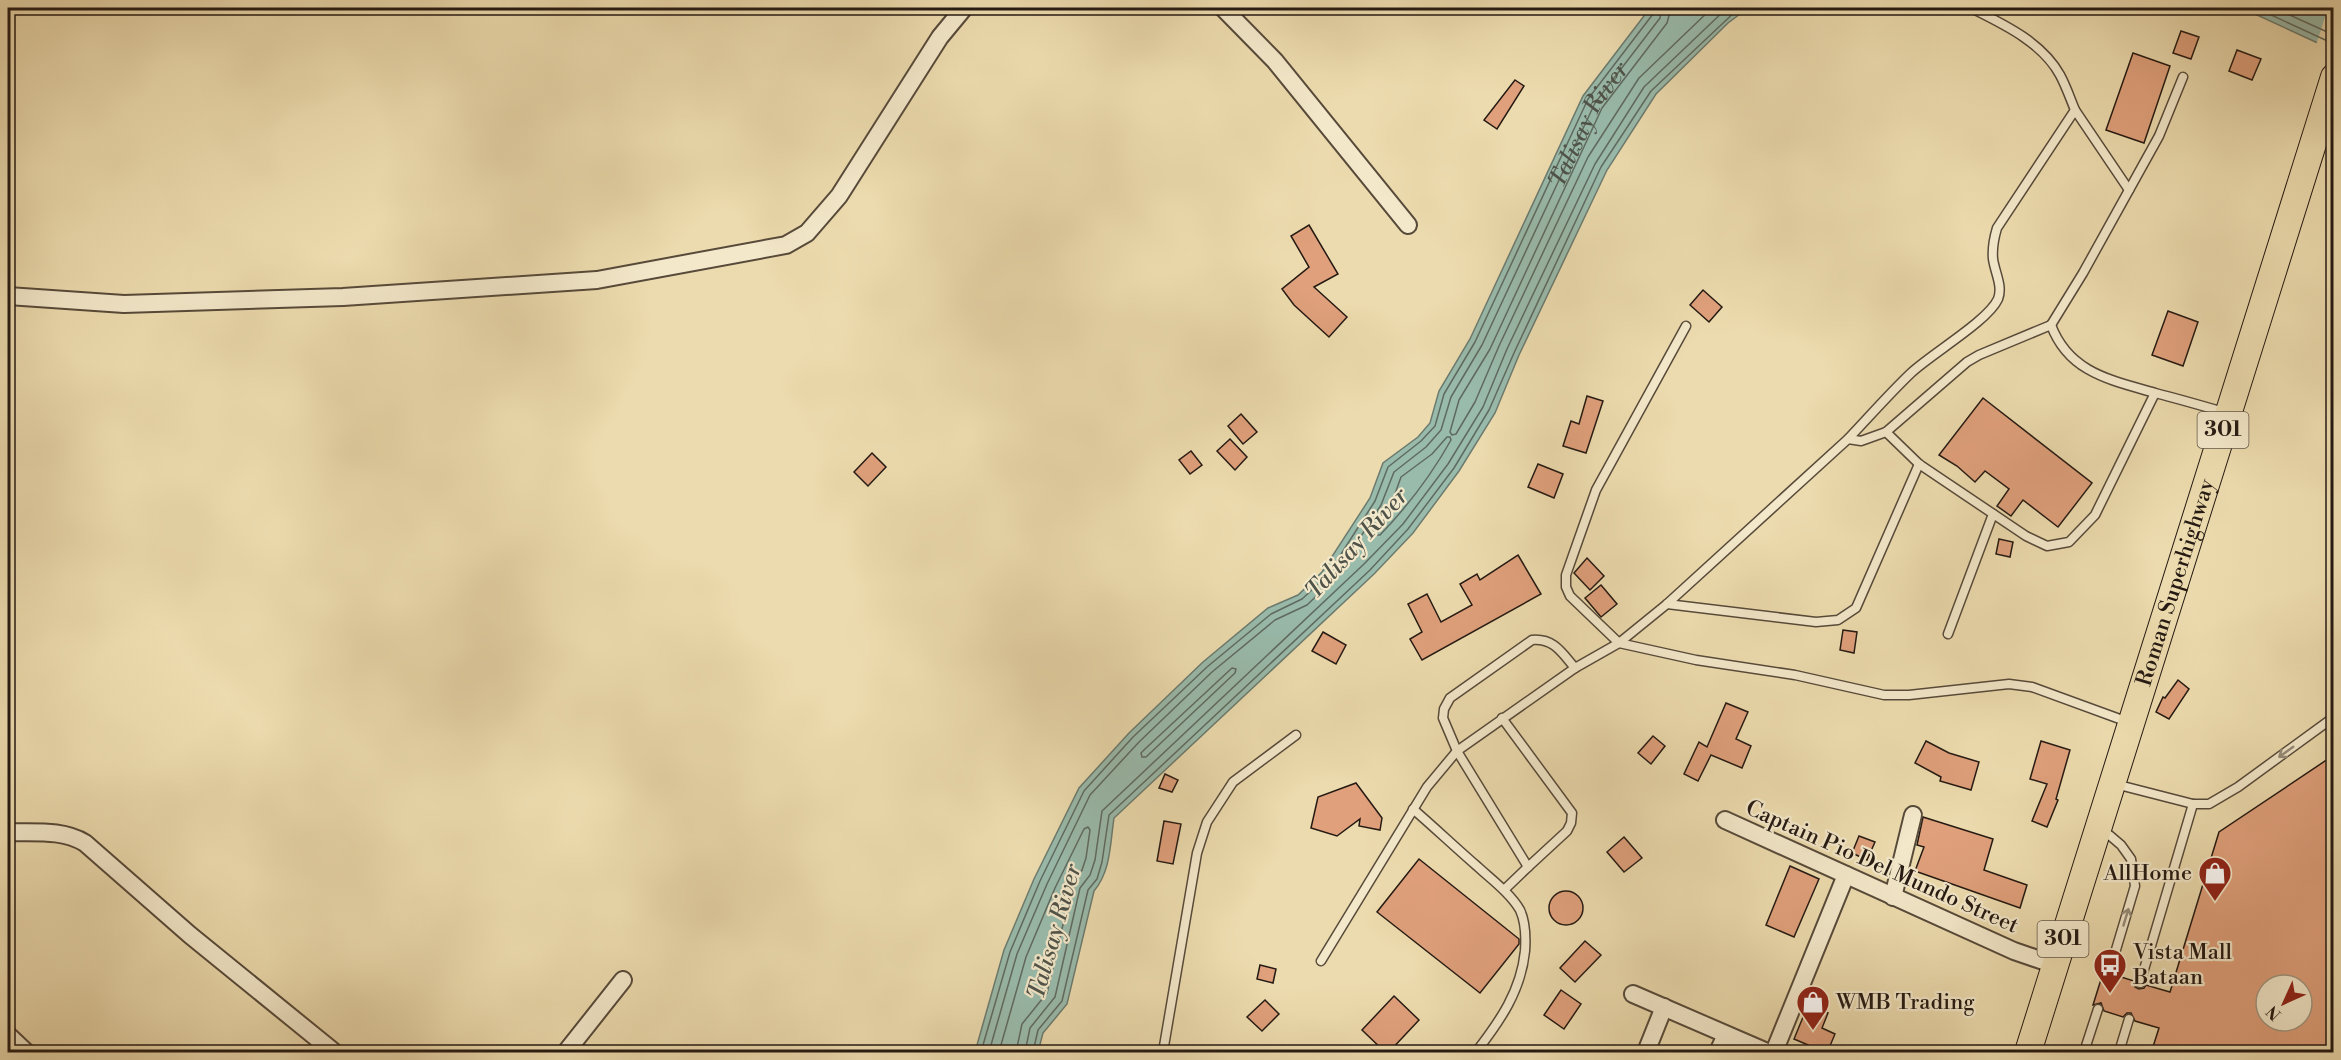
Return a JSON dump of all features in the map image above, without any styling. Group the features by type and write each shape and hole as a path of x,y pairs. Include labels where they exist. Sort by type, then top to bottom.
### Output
{"main road":[{"name":"Roman Superhighway","path":"2028,1053 2228,414 2329,106 2334,77"}],"street":[{"path":"8,296 124,304 344,297 436,291 597,280 786,245 807,233 839,196 934,47 964,8"},
{"path":"1222,8 1282,69 1408,225"},
{"path":"1893,897 1913,815"},
{"name":"Captain Pio Del Mundo Street","path":"1725,820 2014,951 2055,965"},
{"path":"8,832 56,833 74,837 85,843 190,935 334,1053"},
{"path":"1774,1053 1846,875"},
{"path":"566,1053 623,980"},
{"path":"1633,994 1767,1053"},
{"path":"1646,1053 1664,1007"},
{"path":"8,1035 26,1053"},
{"path":"1718,1053 1726,1035"}],"lane":[{"path":"1971,8 2025,38 2049,60 2059,74 2075,110 2129,190"},
{"path":"1848,439 1861,441 1886,432 1967,362 2051,325 2159,136 2183,77"},
{"path":"1322,961 1427,787 1457,751 1575,668 1619,643 1667,604 1848,439 1912,372 1995,305 2000,287 1993,260 1993,242 1997,228 2075,110"},
{"path":"2051,325 2067,354 2095,374 2118,383 2228,414"},
{"path":"1686,326 1596,490 1566,575 1566,587 1570,596 1619,643 1696,660 1795,675 1884,695 1909,696 2009,684 2032,687 2131,723"},
{"path":"1886,432 1919,464 2026,536 2048,546 2069,542 2095,515 2155,393"},
{"path":"1667,604 1816,622 1838,620 1856,608 1919,464"},
{"path":"1947,634 1993,514"},
{"path":"1528,867 1457,751 1443,718 1444,709 1450,698 1533,640 1543,639 1554,643 1575,668"},
{"path":"2112,783 2193,804 2209,804 2223,797 2334,717"},
{"path":"1502,718 1572,813 1571,824 1567,831 1504,890"},
{"path":"1163,1053 1197,854 1207,822 1233,782 1296,735"},
{"path":"2140,983 2193,804"},
{"path":"1413,809 1504,890 1519,910 1525,924 1523,969 1511,1002 1476,1053"},
{"path":"2099,826 2121,845 2131,859 2135,878 2135,886 2109,973"},
{"path":"2084,1053 2098,1009"},
{"path":"2119,1053 2129,1019"}],"water":[{"name":"Talisay River","path":"1650,8 1748,8 1728,23 1656,94 1607,170 1519,355 1495,413 1459,471 1413,533 1374,574 1114,818 1107,866 1094,891 1067,1004 1043,1033 1038,1052 975,1052 1004,950 1034,879 1079,788 1129,733 1203,662 1268,608 1298,595 1322,572 1370,498 1383,463 1418,437 1430,423 1439,391 1470,339 1583,96"},
{"path":"2242,8 2333,8 2333,50"}],"pier":[{"path":"2328,8 2333,8 2334,53 2316,45"}],"building":[{"path":"2181,31 2199,37 2191,59 2173,53"},
{"path":"2237,50 2261,59 2252,80 2229,71"},
{"path":"2133,53 2170,66 2144,143 2106,130"},
{"path":"1515,80 1524,86 1497,129 1484,120"},
{"path":"1309,225 1338,274 1314,287 1347,317 1329,337 1294,305 1282,289 1309,267 1291,236"},
{"path":"1703,290 1722,307 1709,322 1690,305"},
{"path":"2168,311 2198,322 2183,366 2152,355"},
{"path":"1587,396 1603,401 1586,453 1563,446 1571,421 1579,424"},
{"path":"1983,398 2092,483 2058,527 2023,500 2011,516 1997,506 2009,489 1985,471 1975,482 1957,466 1939,455"},
{"path":"1241,414 1257,432 1243,444 1228,426"},
{"path":"1230,439 1247,457 1235,470 1217,451"},
{"path":"1191,451 1202,465 1190,474 1179,460"},
{"path":"872,453 886,467 868,486 854,472"},
{"path":"1538,464 1563,474 1554,498 1528,487"},
{"path":"1999,539 2013,542 2010,557 1996,554"},
{"path":"1518,555 1541,594 1422,660 1410,639 1422,632 1408,604 1427,594 1441,622 1472,605 1460,584 1477,574 1480,580"},
{"path":"1587,558 1604,576 1590,590 1574,573"},
{"path":"1601,585 1617,604 1601,617 1585,598"},
{"path":"1843,630 1857,632 1854,653 1840,650"},
{"path":"1323,632 1346,645 1336,664 1312,651"},
{"path":"2178,680 2189,689 2169,719 2156,712 2163,697 2165,698"},
{"path":"1726,703 1748,712 1736,739 1751,746 1742,768 1711,755 1698,781 1684,774 1699,742 1707,747"},
{"path":"1653,736 1665,746 1651,764 1638,753"},
{"path":"1926,741 1949,753 1979,762 1971,790 1940,781 1941,777 1915,763"},
{"path":"2041,741 2070,750 2056,799 2058,800 2047,827 2032,821 2047,784 2030,779"},
{"path":"2334,755 2334,1053 2151,1053 2159,1028 2135,1021 2131,1013 2123,1017 2104,1011 2101,1003 2093,1005 2103,973 2108,979 2115,975 2134,981 2135,987 2139,989 2146,985 2170,992 2219,832"},
{"path":"1165,774 1178,780 1172,792 1159,788"},
{"path":"1356,783 1382,818 1380,830 1359,826 1360,819 1337,836 1311,828 1318,797"},
{"path":"1923,817 1993,839 1984,870 2027,885 2020,908 1915,871 1924,847 1917,845"},
{"path":"1164,821 1181,824 1173,864 1157,861"},
{"path":"1859,836 1875,842 1867,860 1852,853"},
{"path":"1624,837 1642,858 1624,872 1607,852"},
{"path":"1419,859 1519,939 1519,944 1480,993 1377,912"},
{"path":"1790,866 1819,879 1794,937 1766,925"},
{"path":"1566,891 1578,896 1583,908 1578,920 1566,925 1554,920 1549,908 1554,896"},
{"path":"1585,941 1601,955 1575,982 1560,968"},
{"path":"1260,965 1276,969 1273,983 1257,979"},
{"path":"1561,990 1581,1004 1564,1029 1544,1015"},
{"path":"1394,996 1419,1020 1386,1053 1362,1030"},
{"path":"1265,1000 1279,1014 1262,1031 1247,1017"},
{"name":"WMB Trading","path":"1808,1005 1828,1013 1822,1028 1835,1034 1827,1053 1794,1039"}],"place":[{"name":"AllHome","path":"2215,902"},
{"name":"Vista Mall Bataan","path":"2110,994"},
{"name":"WMB Trading","path":"1813,1031"}]}
